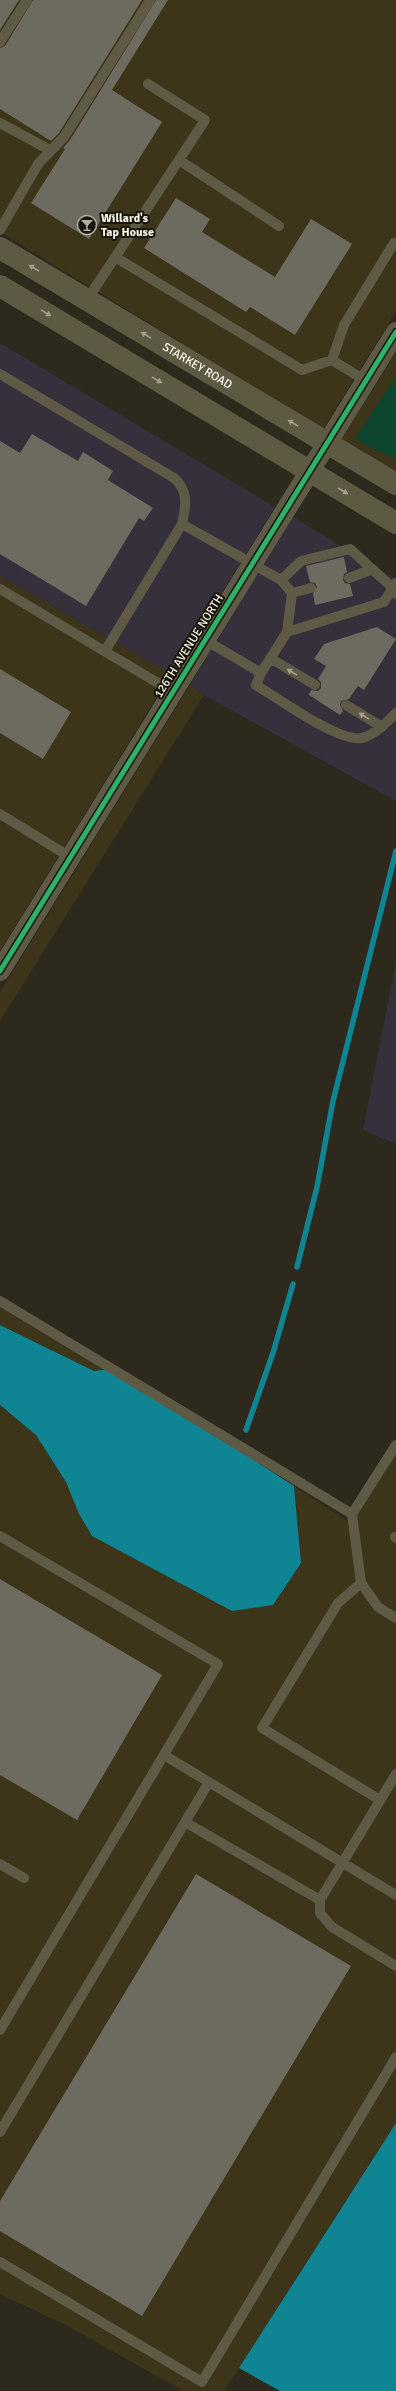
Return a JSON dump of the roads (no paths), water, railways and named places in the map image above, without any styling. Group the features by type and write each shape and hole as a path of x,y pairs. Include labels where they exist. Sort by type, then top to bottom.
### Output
{"main road":[{"name":"STARKEY ROAD","path":"0,248 396,484"},
{"path":"0,286 396,523"}],"street":[{"name":"126TH AVENUE NORTH","path":"2,965 396,332"}],"lane":[{"path":"0,42 27,0"},
{"path":"0,230 38,164 64,137 150,0"},
{"path":"87,300 205,120 148,84"},
{"path":"0,123 50,150"},
{"path":"179,160 279,226"},
{"path":"332,360 344,325 394,243 396,244"},
{"path":"115,257 302,370 332,360"},
{"path":"332,360 366,381"},
{"path":"0,374 174,478 181,484 186,495 182,524 105,651"},
{"path":"182,524 281,580 292,593 287,632 261,673 256,685 337,735 362,738 382,727 396,713"},
{"path":"281,580 301,561 350,549 395,588 384,602 287,632"},
{"path":"349,578 373,569"},
{"path":"292,593 311,588"},
{"path":"0,589 173,692"},
{"path":"205,640 261,673"},
{"path":"270,658 315,685"},
{"path":"346,705 382,727"},
{"path":"0,814 70,857"},
{"path":"0,1301 352,1514"},
{"path":"396,1445 352,1514 361,1583 378,1607 396,1618"},
{"path":"0,1536 218,1664 0,2030"},
{"path":"361,1583 338,1603 262,1728 380,1800"},
{"path":"164,1755 396,1895"},
{"path":"396,1774 320,1900 320,1913 332,1927 396,1966"},
{"path":"0,2132 209,1782"},
{"path":"185,1822 320,1900"},
{"path":"0,1864 24,1878"},
{"path":"0,2262 202,2382 396,2057"}],"water":[{"path":"0,1325 94,1371 112,1369 294,1486 301,1563 273,1605 232,1611 92,1536 79,1514 66,1482 36,1435 0,1405"},
{"path":"396,2123 396,2391 280,2391 239,2368"}],"waterway":[{"path":"297,1267 317,1187 333,1101 396,851"},
{"path":"246,1430 273,1353 293,1284"}],"place":[{"name":"Willard's Tap House","path":"87,225"}]}
